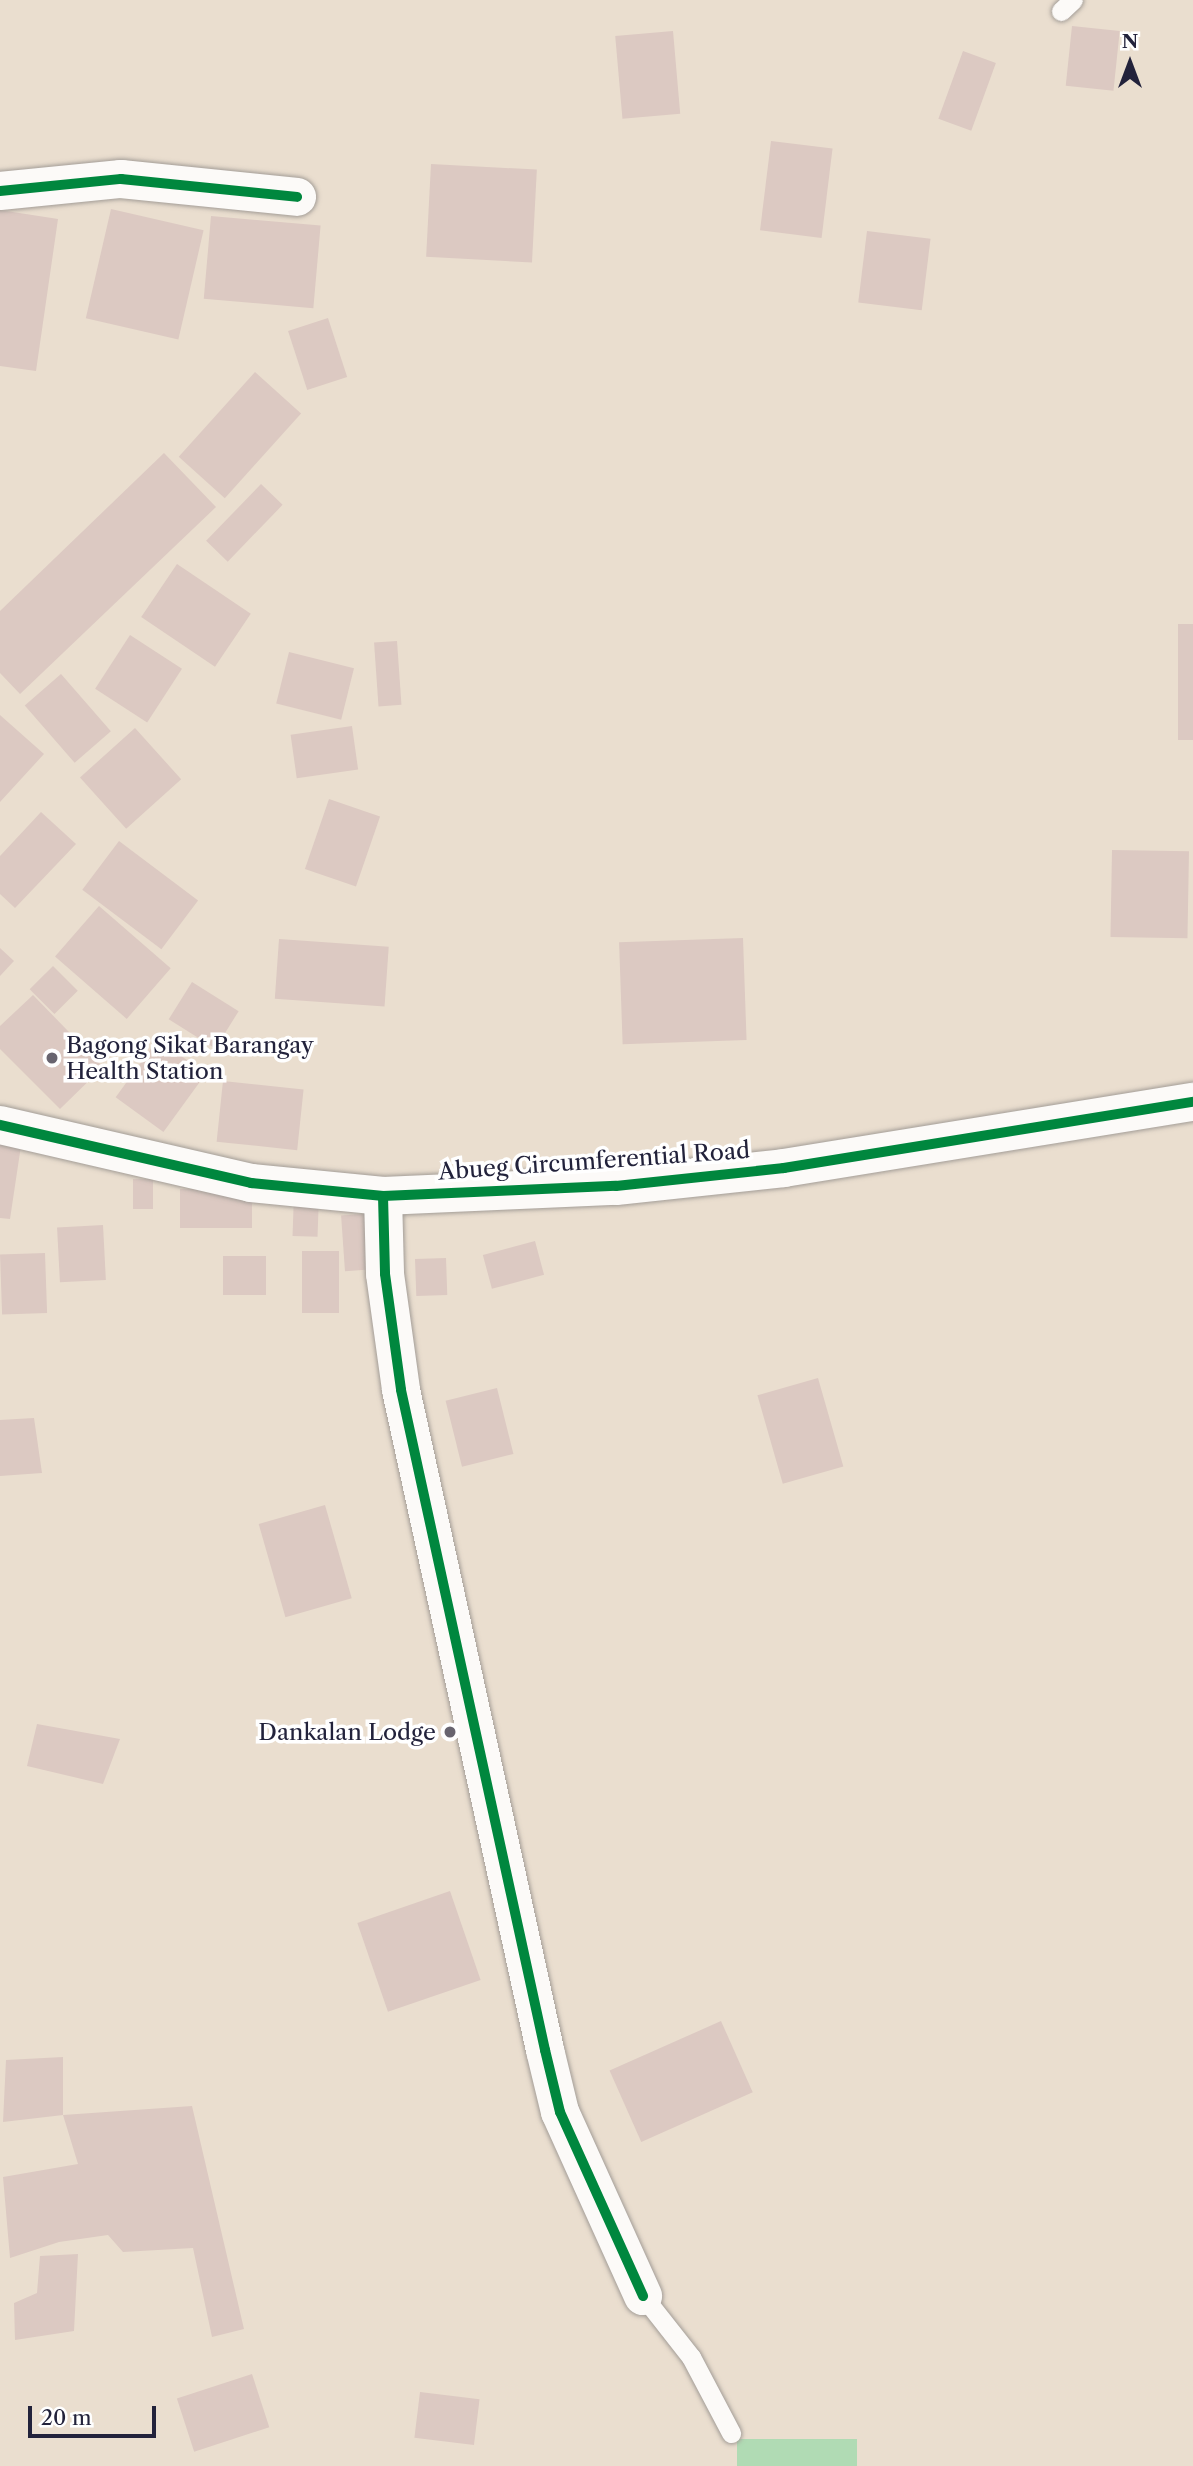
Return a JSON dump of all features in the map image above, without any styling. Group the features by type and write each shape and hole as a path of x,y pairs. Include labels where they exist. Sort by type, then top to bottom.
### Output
{"street":[{"path":"0,191 121,179 297,197"},
{"name":"Abueg Circumferential Road","path":"0,1125 251,1183 383,1196 616,1186 784,1168 1193,1102"},
{"path":"383,1196 385,1274 401,1390 548,2063 565,2123 643,2296"}],"lane":[{"path":"643,2296 691,2357 732,2433"}],"green space":[{"path":"737,2439 857,2439 857,2466 737,2466"}],"building":[{"path":"1072,26 1120,31 1113,91 1066,86"},
{"path":"673,31 680,114 622,119 615,36"},
{"path":"963,51 996,63 971,131 938,119"},
{"path":"771,141 833,149 822,238 760,230"},
{"path":"431,164 537,170 532,262 426,257"},
{"path":"111,209 204,230 178,339 86,318"},
{"path":"0,210 58,219 36,371 0,366"},
{"path":"211,216 321,226 313,308 204,299"},
{"path":"867,231 931,239 922,310 858,302"},
{"path":"328,318 347,377 307,390 288,331"},
{"path":"255,372 301,413 225,498 179,457"},
{"path":"164,453 216,507 20,694 0,673 0,611"},
{"path":"261,484 283,505 228,562 206,541"},
{"path":"177,564 251,614 215,667 141,617"},
{"path":"1178,624 1193,624 1193,740 1178,740"},
{"path":"130,635 182,669 147,722 95,689"},
{"path":"397,641 401,705 379,706 374,643"},
{"path":"289,652 354,668 341,720 276,703"},
{"path":"61,674 111,731 75,763 25,705"},
{"path":"0,715 44,754 0,802"},
{"path":"352,726 358,770 297,778 291,735"},
{"path":"135,728 181,779 126,829 80,778"},
{"path":"329,799 380,817 356,887 305,869"},
{"path":"41,812 76,844 15,908 0,894 0,856"},
{"path":"119,841 198,901 161,949 82,890"},
{"path":"1112,850 1189,851 1187,938 1110,937"},
{"path":"99,906 171,968 127,1019 55,957"},
{"path":"743,938 747,1040 623,1044 619,942"},
{"path":"279,939 389,947 385,1007 275,999"},
{"path":"0,948 14,961 0,976"},
{"path":"53,966 78,991 54,1014 30,989"},
{"path":"192,982 239,1011 215,1048 169,1019"},
{"name":"Bagong Sikat Barangay Health Station","path":"33,995 103,1067 60,1109 0,1049 0,1026"},
{"path":"158,1039 206,1074 163,1132 116,1097"},
{"path":"223,1081 304,1089 297,1150 217,1142"},
{"path":"0,1135 22,1139 10,1219 0,1218"},
{"path":"133,1179 153,1179 153,1209 133,1209"},
{"path":"180,1189 252,1189 252,1228 180,1228"},
{"path":"294,1194 319,1195 318,1237 293,1236"},
{"path":"376,1213 380,1269 345,1271 341,1215"},
{"path":"103,1225 106,1280 60,1282 57,1227"},
{"path":"535,1241 544,1275 492,1289 483,1255"},
{"path":"302,1251 339,1251 339,1313 302,1313"},
{"path":"45,1253 47,1313 2,1315 0,1255"},
{"path":"223,1256 266,1256 266,1295 223,1295"},
{"path":"446,1258 447,1295 416,1296 415,1259"},
{"path":"818,1378 843,1466 783,1484 757,1395"},
{"path":"497,1388 513,1454 462,1467 446,1401"},
{"path":"34,1418 42,1473 0,1476 0,1420"},
{"path":"325,1505 352,1598 285,1617 259,1524"},
{"path":"37,1724 120,1739 103,1784 27,1766"},
{"path":"450,1891 481,1980 388,2012 357,1923"},
{"path":"721,2021 753,2092 641,2142 610,2071"},
{"path":"63,2057 63,2115 3,2122 6,2060"},
{"path":"192,2106 244,2329 212,2337 193,2248 123,2252 108,2235 59,2242 10,2258 3,2177 78,2164 63,2115"},
{"path":"78,2254 74,2331 15,2340 14,2303 37,2293 40,2256"},
{"path":"252,2374 269,2427 194,2452 177,2398"},
{"path":"420,2392 480,2399 474,2445 414,2438"}],"cycle path":[{"path":"0,191 121,179 297,197"},
{"path":"0,1125 251,1183 383,1196 616,1186 784,1168 1193,1102"},
{"path":"383,1196 385,1274 401,1390 545,2050 560,2112 643,2296"}],"place":[{"name":"Bagong Sikat Barangay Health Station","path":"52,1058"},
{"name":"Dankalan Lodge","path":"450,1732"}]}
